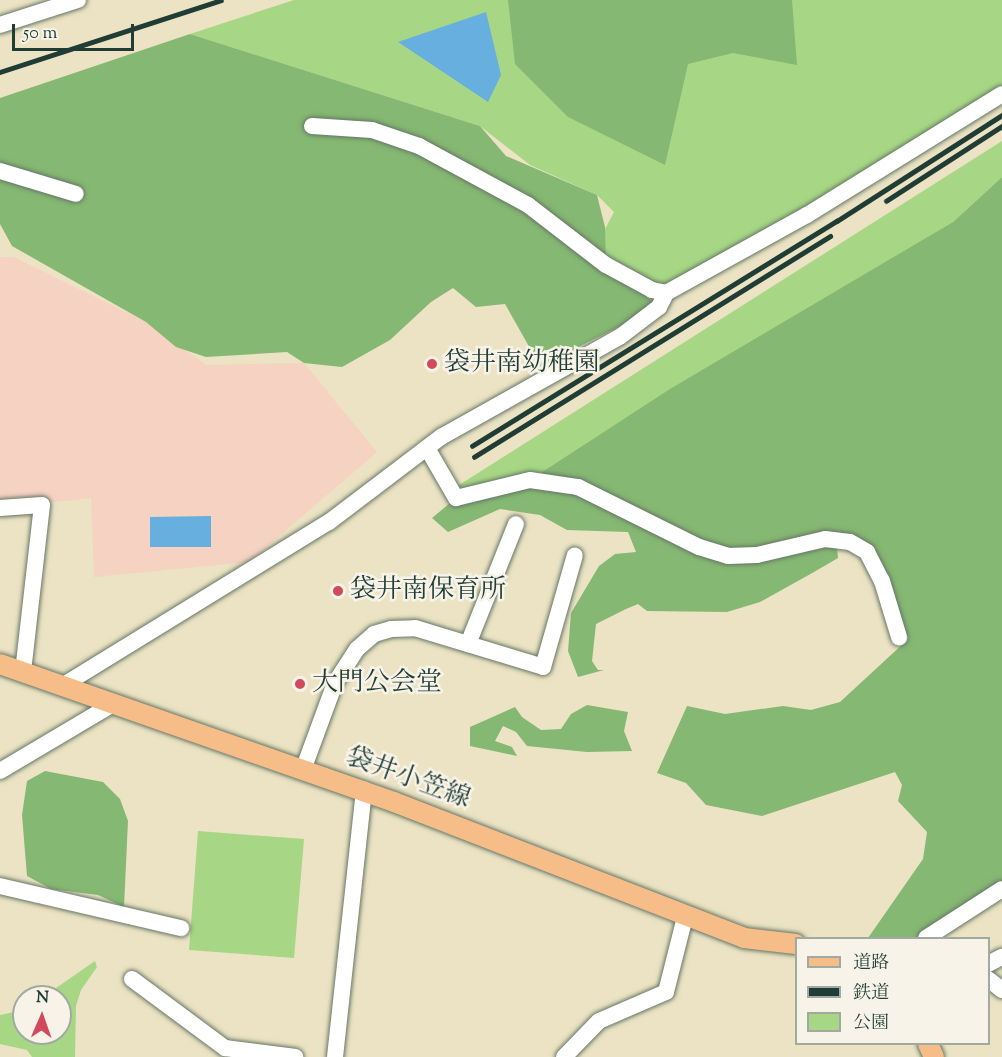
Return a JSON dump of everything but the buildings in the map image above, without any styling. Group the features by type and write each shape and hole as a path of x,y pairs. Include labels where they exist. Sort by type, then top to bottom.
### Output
{"main road":[{"name":"袋井小笠線","path":"0,664 364,790 685,917 744,938 795,944"}],"street":[{"path":"0,25 78,0"},
{"path":"62,686 329,522 427,448 621,336 659,307 666,293 807,214 1002,94"},
{"path":"312,126 372,130 419,146 528,205 606,266 652,290 666,293"},
{"path":"0,171 76,194"},
{"path":"427,448 456,498 530,480 578,487 699,547 728,556 757,555 825,539 850,542 867,552 882,581 899,637"},
{"path":"0,508 42,505 23,672"},
{"path":"468,644 516,524"},
{"path":"303,770 335,683 357,649 374,634 391,628 416,628 543,667 574,555"},
{"path":"0,771 113,704"},
{"path":"335,1057 364,790"},
{"path":"0,886 181,928"},
{"path":"929,937 1002,889"},
{"path":"564,1057 599,1021 666,992 685,917"},
{"path":"132,979 224,1052 294,1057"},
{"path":"990,981 1002,990"}],"shaded area":[{"path":"0,257 14,257 146,322 206,365 304,363 377,452 249,562 94,577 91,498 0,508"}],"green space":[{"path":"294,0 1002,0 1002,90 666,293 592,254 614,212 597,195 530,165 480,126 190,34"},
{"path":"508,0 792,0 797,65 733,53 688,64 665,165 568,117 515,64"},
{"path":"190,34 480,126 506,156 597,195 605,227 606,265 659,307 540,366 505,304 476,307 453,288 431,302 390,340 342,367 304,363 287,352 206,357 176,347 146,322 12,246 0,224 0,98"},
{"path":"1002,141 1002,177 953,222 530,480 469,495 459,485"},
{"path":"1002,177 1002,890 932,937 869,937 923,859 927,832 898,801 902,785 895,772 762,816 706,805 686,783 657,773 687,706 725,714 783,706 811,710 840,702 905,642 867,552 837,548 838,558 814,572 760,602 727,612 647,611 638,604 626,609 596,624 592,661 598,670 604,670 578,677 568,651 571,613 599,566 615,554 636,552 628,532 567,530 540,515 500,509 448,532 432,518 456,498 530,480 670,389 953,222"},
{"path":"587,705 628,712 624,731 632,751 587,752 527,746 516,732 503,726 495,741 512,747 517,756 470,746 470,727 515,707 522,717 541,730 561,729 571,714"},
{"path":"45,771 103,782 120,799 128,821 124,907 98,895 51,889 27,876 22,815 27,781"},
{"path":"198,831 304,839 294,958 189,950"},
{"path":"95,961 97,967 81,990 76,1006 75,1057 32,1057 27,1050 0,1044 0,1015 12,1012 12,1045 72,1045 72,985 60,985"}],"water":[{"path":"486,12 501,75 488,102 398,42"},
{"path":"211,516 211,547 150,547 150,517"}],"railway":[{"path":"0,72 221,0"},
{"path":"472,446 837,221 1002,115"},
{"path":"886,201 1002,126"},
{"path":"474,457 830,236"}],"place":[{"name":"袋井南幼稚園","path":"432,364"},
{"name":"袋井南保育所","path":"338,591"},
{"name":"大門公会堂","path":"300,684"}]}
